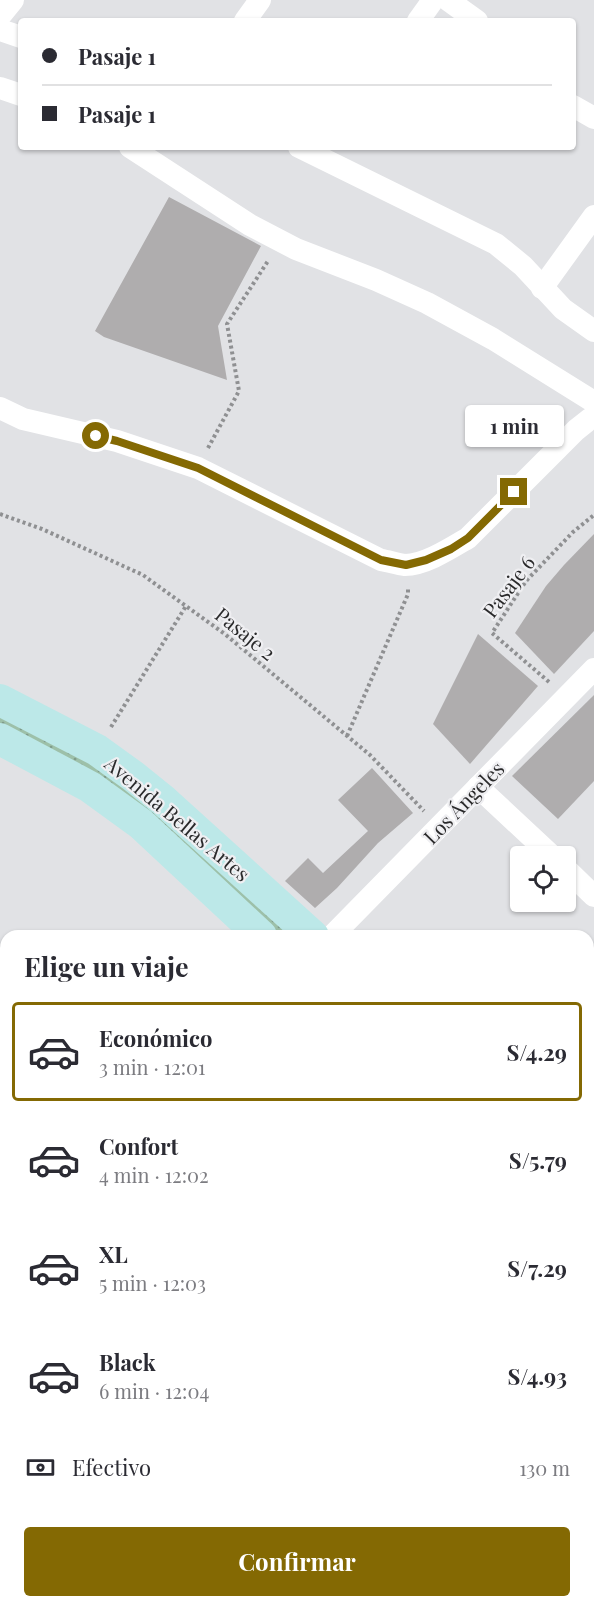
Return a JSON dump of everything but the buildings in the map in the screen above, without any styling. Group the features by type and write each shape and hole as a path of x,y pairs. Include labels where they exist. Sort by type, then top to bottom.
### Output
{"street":[{"path":"0,16 13,0"},
{"path":"247,18 260,0"},
{"path":"420,18 433,0"},
{"path":"448,0 473,18"},
{"path":"0,30 18,36"},
{"path":"0,88 18,94"},
{"path":"135,150 250,225 296,249 376,280 427,303 493,339 594,402"},
{"path":"325,152 496,244 523,266 563,309 594,331"},
{"path":"542,288 594,216"},
{"path":"0,408 23,419 117,441 198,468 381,560 406,565 426,560 451,549 468,538 576,430 594,418"},
{"name":"Los Ángeles","path":"338,930 594,669"},
{"name":"Avenida Bellas Artes","path":"0,700 97,750 164,801 306,930"},
{"name":"Avenida Bellas Artes","path":"0,739 90,787 141,824 255,930"},
{"path":"478,787 541,846"},
{"path":"576,879 594,897"}],"path":[{"path":"198,468 239,391 227,324 280,241"},
{"name":"Pasaje 2","path":"0,513 143,574 226,635 347,736 440,826"},
{"name":"Pasaje 6","path":"566,696 492,633 526,581 573,532 594,514"},
{"path":"347,736 408,594 406,565"},
{"path":"97,750 186,606"}],"green space":[{"path":"0,711 127,782 284,930 262,930 0,727"}],"route":[{"path":"96,436 198,468 381,560 406,565 426,560 451,549 468,538 514,492"}]}
